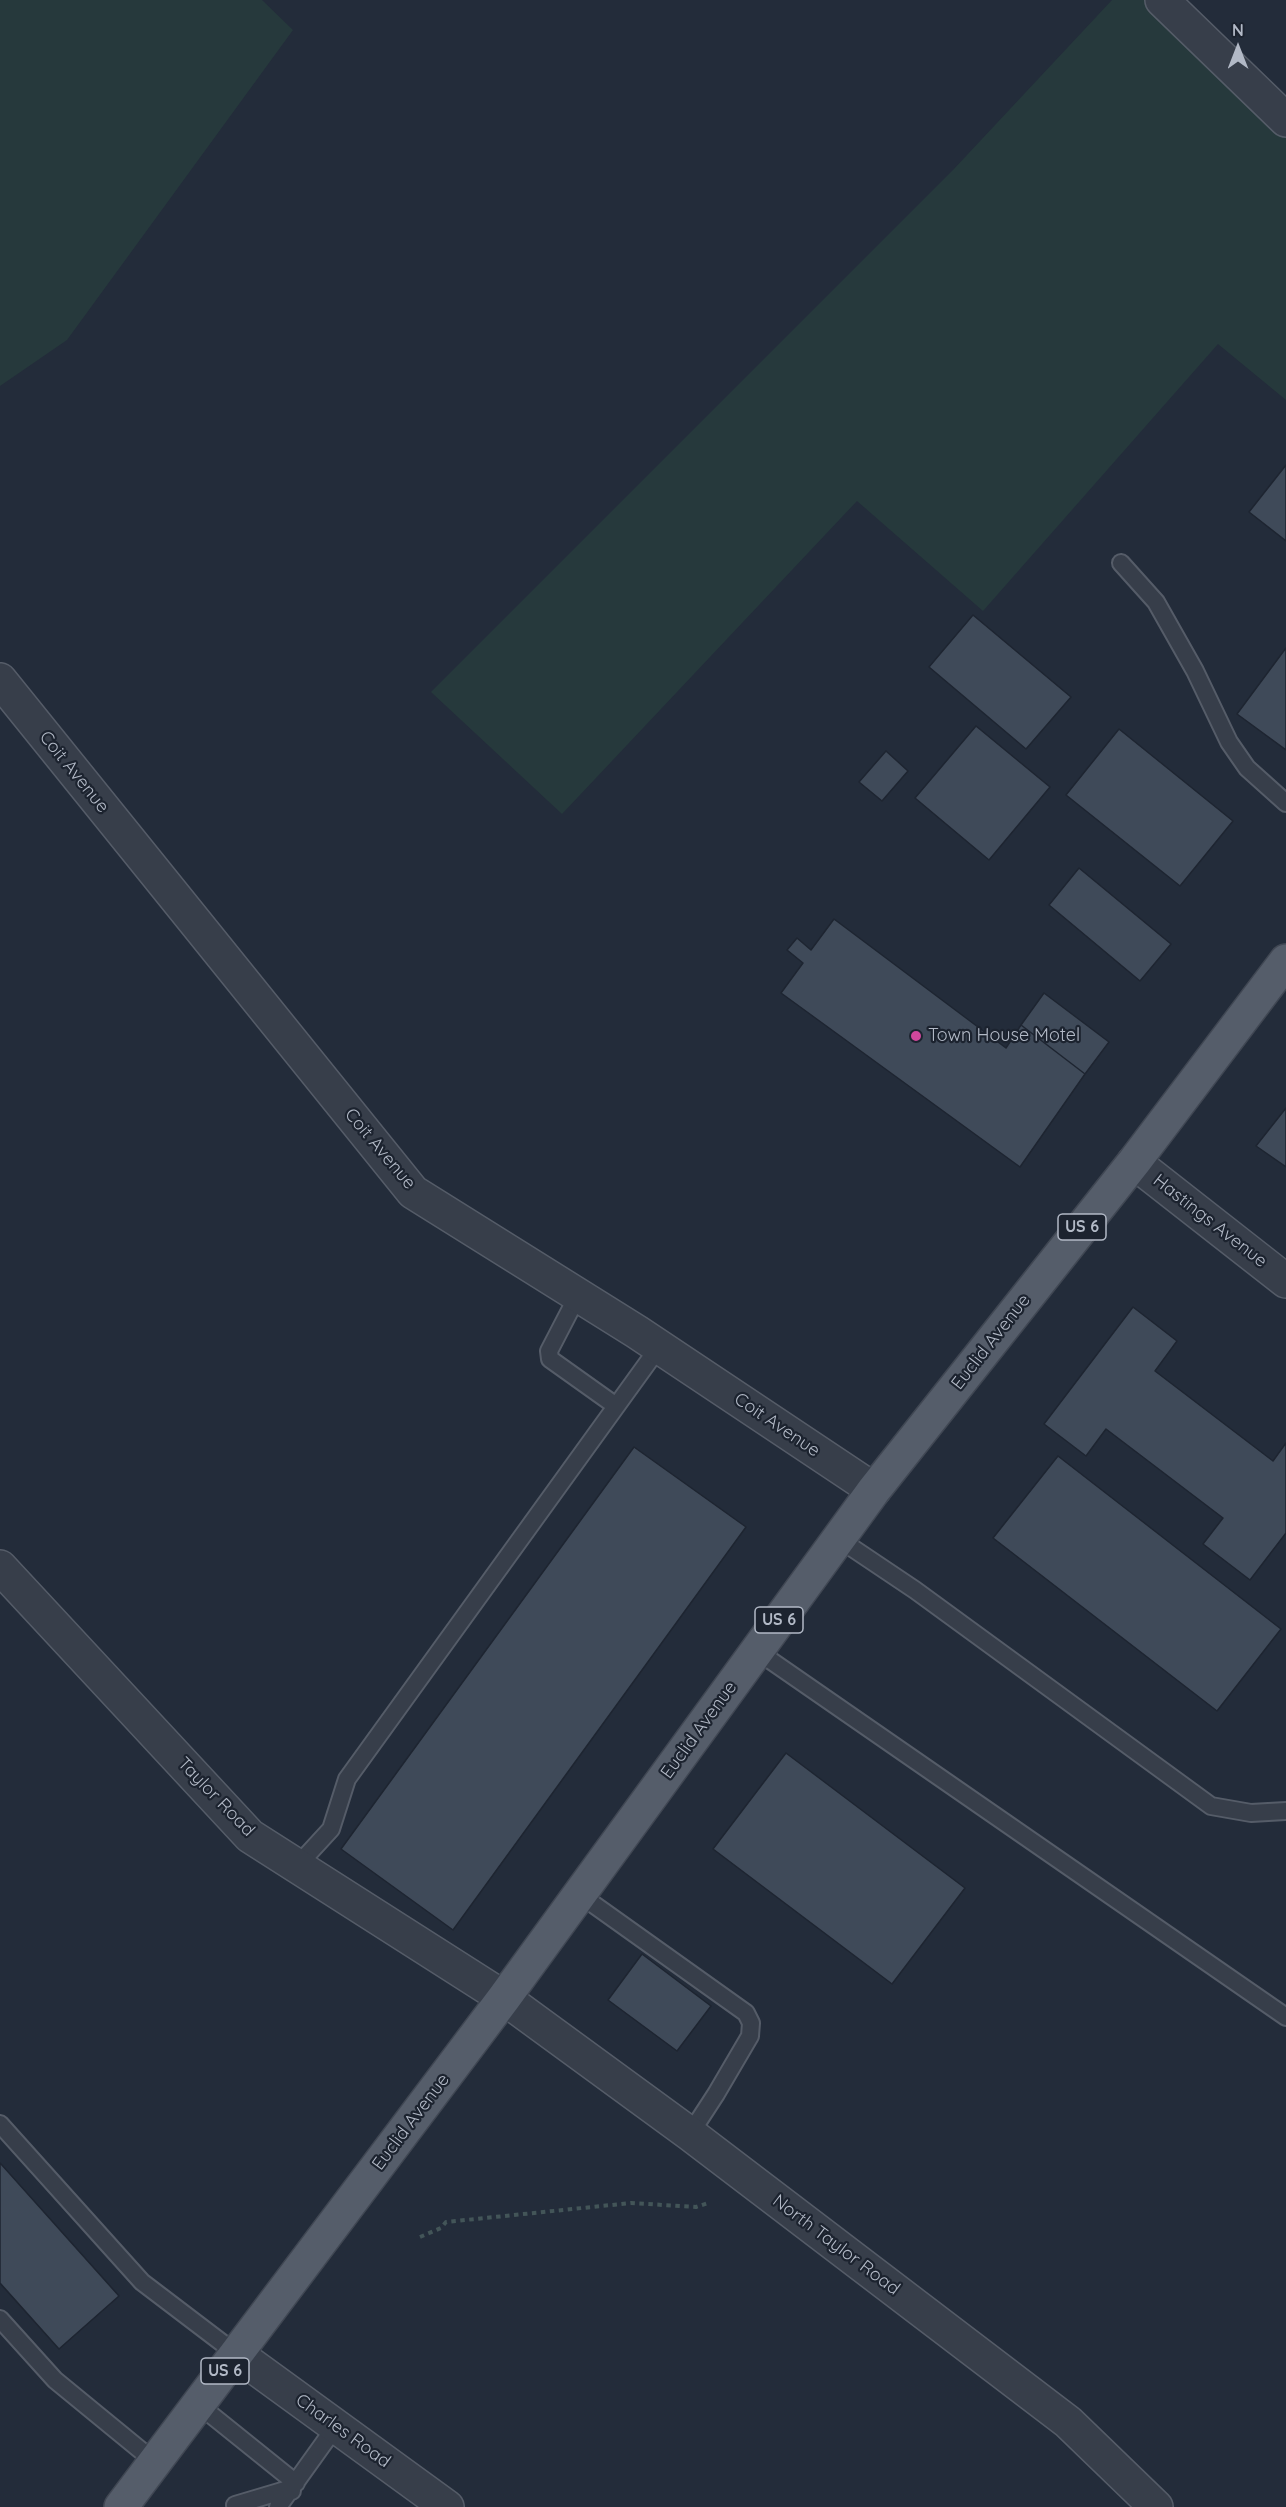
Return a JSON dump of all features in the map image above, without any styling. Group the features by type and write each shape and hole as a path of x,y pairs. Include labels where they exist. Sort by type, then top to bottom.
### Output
{"main road":[{"name":"Euclid Avenue","path":"121,2507 238,2355 504,1998 874,1490 1134,1162 1286,961"}],"street":[{"path":"1162,0 1286,120"},
{"name":"Coit Avenue","path":"0,680 413,1192 659,1347 874,1490"},
{"name":"Hastings Avenue","path":"1134,1162 1286,1281"},
{"name":"Taylor Road","path":"0,1567 250,1836 504,1998"},
{"name":"North Taylor Road","path":"504,1998 690,2134 1068,2422 1156,2507"},
{"name":"Charles Road","path":"238,2355 447,2507"}],"lane":[{"path":"1121,563 1155,602 1195,671 1229,742 1247,768 1286,803"},
{"path":"578,1295 549,1351 550,1359 616,1406"},
{"path":"297,1866 331,1829 348,1779 659,1347"},
{"path":"839,1539 915,1590 1211,1806 1251,1813 1286,1811"},
{"path":"757,1651 1286,2017"},
{"path":"579,1894 746,2013 752,2023 750,2036 690,2134"},
{"path":"0,2124 142,2282 238,2355"},
{"path":"0,2319 55,2380 155,2462"},
{"path":"199,2405 294,2485"},
{"path":"278,2507 336,2426"},
{"path":"235,2505 294,2485"},
{"path":"291,2507 294,2485"}],"path":[{"path":"420,2237 441,2228 446,2222 631,2204 696,2207 708,2204"}],"shaded area":[{"path":"0,0 262,0 293,30 67,340 0,386"},
{"path":"1112,0 1162,0 1286,120 1286,400 1218,344 983,611 857,501 562,814 431,692 953,170"}],"building":[{"path":"1286,465 1286,541 1249,512"},
{"path":"973,615 1071,697 1026,749 929,667"},
{"path":"1286,648 1286,750 1237,714"},
{"path":"976,726 1050,787 989,860 915,798"},
{"path":"1119,729 1233,821 1180,886 1066,795"},
{"path":"886,751 908,771 882,801 859,782"},
{"path":"1079,868 1171,944 1140,981 1049,905"},
{"name":"Town House Motel","path":"834,919 1006,1048 1021,1025 1085,1074 1020,1167 781,993 803,963 787,950 797,938 811,950"},
{"path":"1044,993 1109,1042 1085,1074 1021,1025"},
{"path":"1286,1108 1286,1167 1256,1146"},
{"path":"1133,1307 1177,1341 1155,1371 1273,1461 1286,1443 1286,1533 1250,1580 1203,1544 1223,1518 1106,1429 1086,1456 1044,1424"},
{"path":"634,1447 746,1527 453,1930 341,1849"},
{"path":"1058,1456 1281,1629 1217,1711 993,1538"},
{"path":"786,1753 965,1888 892,1984 713,1849"},
{"path":"642,1954 711,2006 677,2051 608,2000"},
{"path":"0,2163 119,2296 59,2349 0,2283"}],"place":[{"name":"Town House Motel","path":"916,1036"}]}
